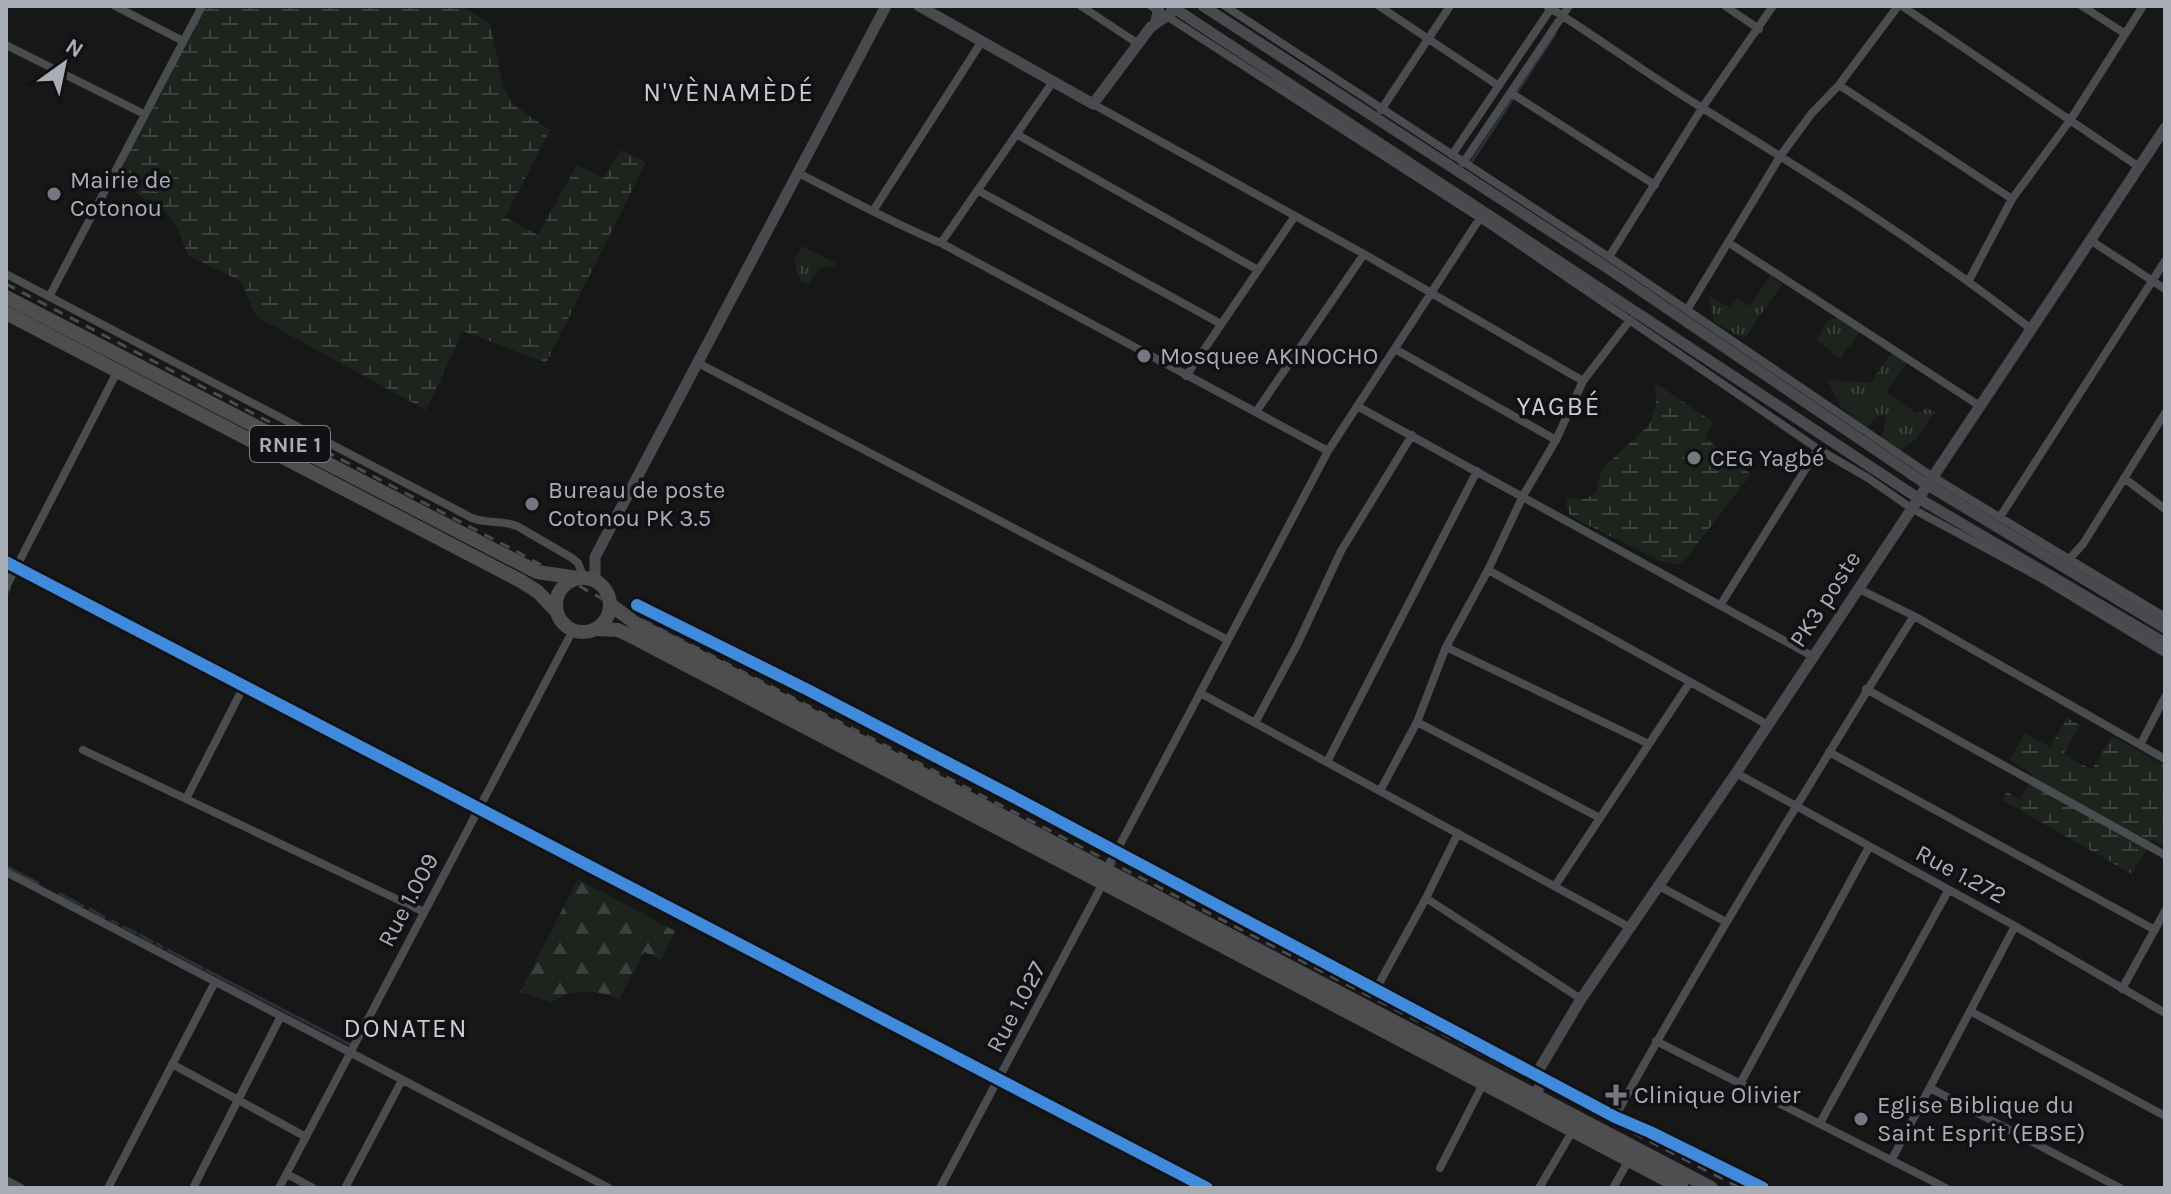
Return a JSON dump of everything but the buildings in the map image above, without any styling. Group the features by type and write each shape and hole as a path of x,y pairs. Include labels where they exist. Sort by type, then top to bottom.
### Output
{"highway":[{"name":"RNIE 1","path":"6,297 537,572 586,579"},
{"name":"RNIE 1","path":"6,313 521,581 538,592 563,623 573,630"},
{"path":"557,612 560,589 566,583 586,579 607,591 610,604 607,619 595,629"},
{"path":"610,604 635,623 1484,1081 1572,1132 1682,1188"},
{"path":"573,630 618,630 631,636 1711,1188"}],"street":[{"path":"115,6 183,41"},
{"path":"49,297 202,6"},
{"path":"586,579 886,6"},
{"path":"919,6 1052,83 1432,292 1583,381"},
{"path":"1081,6 1137,43"},
{"path":"1203,6 1929,481 2165,628"},
{"path":"1225,6 1609,257 1929,481 2000,517 2165,617"},
{"path":"1379,6 1499,86"},
{"path":"1381,110 1450,6"},
{"path":"1463,163 1569,6"},
{"path":"1725,6 1759,29"},
{"path":"1609,257 1702,108 1773,6"},
{"path":"1687,310 1781,155 1900,6 2139,167"},
{"path":"2082,6 2124,33"},
{"path":"1969,280 2012,199 2071,119 2143,6"},
{"path":"1452,155 1550,7 1969,280 2031,329"},
{"path":"1093,104 1164,10"},
{"path":"1164,10 1480,218 1818,449 2165,643"},
{"path":"1164,10 1914,503 2165,653"},
{"path":"873,211 982,41"},
{"path":"6,45 144,114"},
{"path":"941,243 1052,83"},
{"path":"1839,85 2012,199"},
{"path":"1511,93 1655,185"},
{"name":"PK3 poste","path":"1535,1096 1541,1083 1537,1073 1581,999 1814,657 2165,128"},
{"path":"1018,135 1258,270"},
{"path":"798,173 892,223 941,243 1328,451"},
{"path":"979,191 1221,324"},
{"path":"1186,376 1295,216"},
{"name":"Rue 1.027","path":"940,1188 1000,1080 1328,451 1480,218"},
{"path":"2090,240 2165,289"},
{"path":"1729,243 1980,406"},
{"path":"1256,412 1364,254"},
{"path":"2000,517 2165,261"},
{"path":"6,274 472,518 517,526 572,558 586,579"},
{"path":"1380,791 1417,722 1446,647 1488,570 1523,496 1556,440 1583,381 1630,320"},
{"path":"126,358 134,342"},
{"path":"1395,349 1556,440"},
{"path":"698,363 1228,640"},
{"path":"6,587 117,372"},
{"path":"1357,406 1814,657"},
{"path":"2070,558 2083,544 2165,413"},
{"path":"1255,723 1297,645 1341,551 1412,435"},
{"path":"1721,604 1818,449"},
{"path":"1327,762 1477,471"},
{"path":"2124,478 2165,509"},
{"path":"6,562 1207,1188"},
{"path":"1488,570 1768,725"},
{"path":"1859,589 1914,616 2165,759"},
{"path":"637,605 835,704 1615,1117 1763,1188"},
{"path":"1615,1117 1726,922 1866,689 1914,616"},
{"name":"Rue 1.009","path":"279,1188 573,630"},
{"path":"1446,647 1649,744"},
{"path":"1555,886 1690,682"},
{"path":"186,799 244,686"},
{"path":"1866,689 2165,855"},
{"path":"1200,693 1629,927"},
{"path":"2140,745 2165,697"},
{"path":"1417,722 1600,818"},
{"path":"83,750 424,912"},
{"path":"1829,752 2155,930"},
{"name":"Rue 1.272","path":"1736,773 2015,926 2165,1013"},
{"path":"1376,989 1458,833"},
{"path":"1741,1082 1869,847"},
{"path":"6,872 609,1188"},
{"path":"1657,885 1726,922"},
{"path":"1820,1123 1948,891"},
{"path":"1426,898 1581,999"},
{"path":"2122,989 2165,911"},
{"path":"1892,1159 2015,926"},
{"path":"108,1188 215,982"},
{"path":"1970,1011 2165,1116"},
{"path":"193,1188 281,1016"},
{"path":"1656,1041 1946,1188"},
{"path":"172,1064 306,1137"},
{"path":"345,1188 402,1080"},
{"path":"1440,1168 1484,1081"},
{"path":"1930,1088 2120,1188"},
{"path":"1539,1188 1572,1132"},
{"path":"1613,1188 1629,1160"},
{"path":"287,1174 313,1188"},
{"path":"6,1180 21,1188"}],"green space":[{"path":"205,6 460,6 490,23 503,86 512,104 550,130 505,217 538,235 577,165 604,178 621,150 646,162 546,363 463,331 426,410 259,318 253,311 242,282 188,255 171,218 135,191 120,170"},
{"path":"802,246 836,263 836,266 820,268 808,284 801,282 794,261"},
{"path":"1770,276 1782,284 1744,339 1714,322 1709,297 1729,307 1738,299 1750,306"},
{"path":"1840,316 1860,331 1840,359 1817,340 1827,321"},
{"path":"1893,351 1908,362 1886,392 1916,413 1927,408 1935,412 1915,440 1900,451 1882,438 1886,415 1877,417 1866,428 1840,406 1828,380 1870,383"},
{"path":"1655,383 1713,422 1705,438 1751,474 1678,565 1660,561 1570,516 1566,505 1568,498 1592,496 1597,490 1602,469 1649,425 1656,406"},
{"path":"2067,718 2080,725 2064,754 2092,770 2112,736 2165,766 2165,847 2152,840 2132,874 2002,800 2007,792 2020,800 2034,775 2010,760 2025,733 2050,747"},
{"path":"578,879 675,931 661,960 644,952 619,999 602,993 585,992 568,994 551,1002 520,992"}],"waterway":[{"path":"1470,164 1555,34"},
{"path":"6,595 10,588"},
{"path":"6,866 38,883"},
{"path":"60,894 83,906"},
{"path":"90,909 104,917"},
{"path":"112,921 118,924"},
{"path":"123,927 136,933"},
{"path":"140,935 152,942"},
{"path":"157,944 162,947"},
{"path":"168,950 202,968"},
{"path":"206,970 349,1044"}],"railway":[{"path":"6,284 610,603 1740,1188"}],"cycle path":[{"path":"6,562 1207,1188"},
{"path":"637,605 1025,803 1615,1117 1763,1188"}],"place":[{"name":"Mairie de Cotonou","path":"54,194"},
{"name":"Mosquee AKINOCHO","path":"1144,356"},
{"name":"CEG Yagbé","path":"1694,458"},
{"name":"Bureau de poste Cotonou PK 3.5","path":"532,504"},
{"name":"Clinique Olivier","path":"1616,1095"},
{"name":"Eglise Biblique du Saint Esprit (EBSE)","path":"1861,1119"}],"district":[{"name":"N'VÈNAMÈDÉ","path":"729,92"},
{"name":"YAGBÉ","path":"1559,406"},
{"name":"DONATEN","path":"406,1028"}]}
